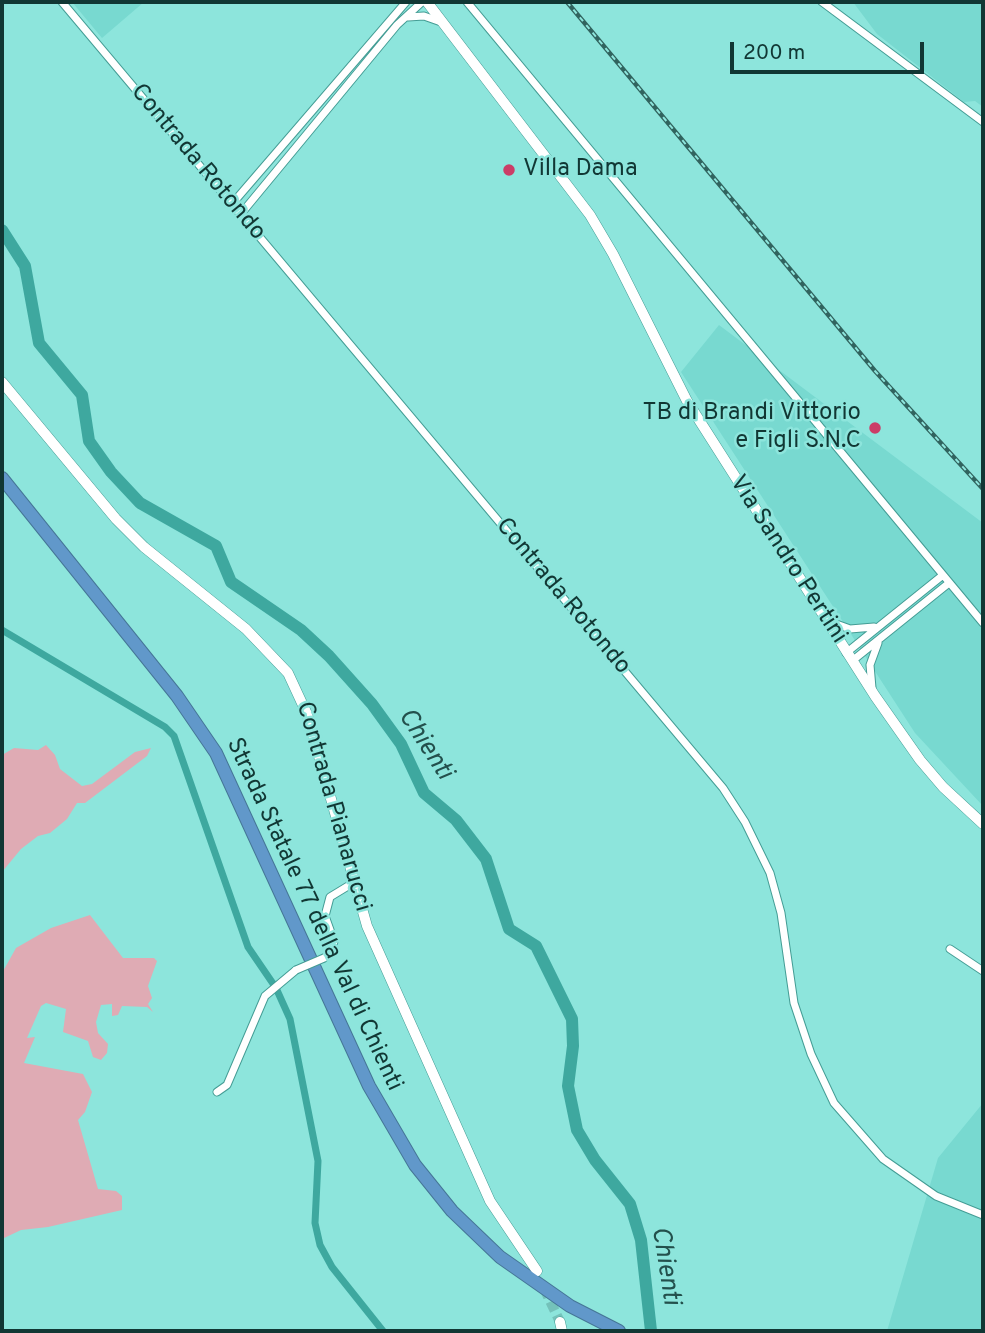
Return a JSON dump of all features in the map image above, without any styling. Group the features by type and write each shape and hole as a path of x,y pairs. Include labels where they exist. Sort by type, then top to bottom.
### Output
{"highway":[{"name":"Strada Statale 77 della Val di Chienti","path":"2,478 177,696 216,754 363,1074 415,1165 452,1211 508,1264 570,1306 619,1331"},
{"name":"Strada Statale 77 della Val di Chienti","path":"2,491 172,701 209,757 362,1089 408,1169 446,1216 494,1263 538,1296 601,1331"}],"street":[{"name":"Contrada Rotondo","path":"62,2 723,788 745,822 776,891 794,1003 811,1054 834,1103 883,1159 936,1196 983,1215"},
{"path":"240,215 397,25 425,2"},
{"name":"Via Sandro Pertini","path":"425,2 604,236 687,401 875,696 920,761 943,787 983,824"},
{"path":"467,2 983,623"},
{"path":"822,2 983,122"},
{"path":"232,204 404,3"},
{"path":"408,17 424,16 444,24"},
{"name":"Contrada Pianarucci","path":"2,382 88,488 135,538 246,629 288,673 307,714 367,926 490,1201 537,1272"},
{"path":"849,657 878,626 943,575"},
{"path":"849,657 882,636 949,583"},
{"path":"905,604 912,612"},
{"path":"825,620 858,630 878,626"},
{"path":"875,696 870,683 870,665 882,636"},
{"path":"217,1092 227,1085 265,996 296,970 332,952 334,941 326,916 330,897 353,883"},
{"path":"950,949 983,971"}],"shaded area":[{"path":"72,2 144,2 102,38"},
{"path":"853,2 983,2 983,107 975,101 964,102 877,34"},
{"path":"719,325 983,523 983,806 915,733 681,372"},
{"path":"46,745 55,755 60,769 82,786 92,784 135,752 151,748 147,756 85,803 77,803 67,819 50,833 38,836 21,849 2,872 2,755 14,748 38,750"},
{"path":"90,915 123,958 154,958 157,961 148,986 152,998 148,1004 153,1012 147,1007 122,1006 118,1015 112,1016 112,1004 101,1005 96,1022 98,1033 108,1044 107,1053 101,1060 93,1057 88,1041 63,1032 66,1009 46,1003 41,1006 27,1038 35,1037 24,1063 83,1074 92,1092 85,1112 78,1120 98,1189 116,1191 122,1196 122,1210 48,1227 21,1230 2,1239 2,973 16,948 51,928"},
{"path":"983,1103 983,1331 887,1331 938,1158"}],"waterway":[{"name":"Chienti","path":"2,230 25,266 39,343 82,395 89,441 111,472 140,503 216,546 231,582 301,630 329,656 372,704 401,744 424,793 456,820 486,859 509,929 536,946 572,1019 573,1046 568,1086 577,1130 595,1160 630,1204 641,1240 651,1331"},
{"path":"2,630 165,727 174,736 248,947 276,988 290,1019 318,1161 315,1223 320,1245 332,1267 383,1331"}],"tunnel":[{"path":"544,1288 560,1322"}],"railway":[{"path":"567,2 875,371 983,489"}],"place":[{"name":"Villa Dama","path":"509,170"},
{"name":"TB di Brandi Vittorio e Figli S.N.C","path":"875,428"}]}
